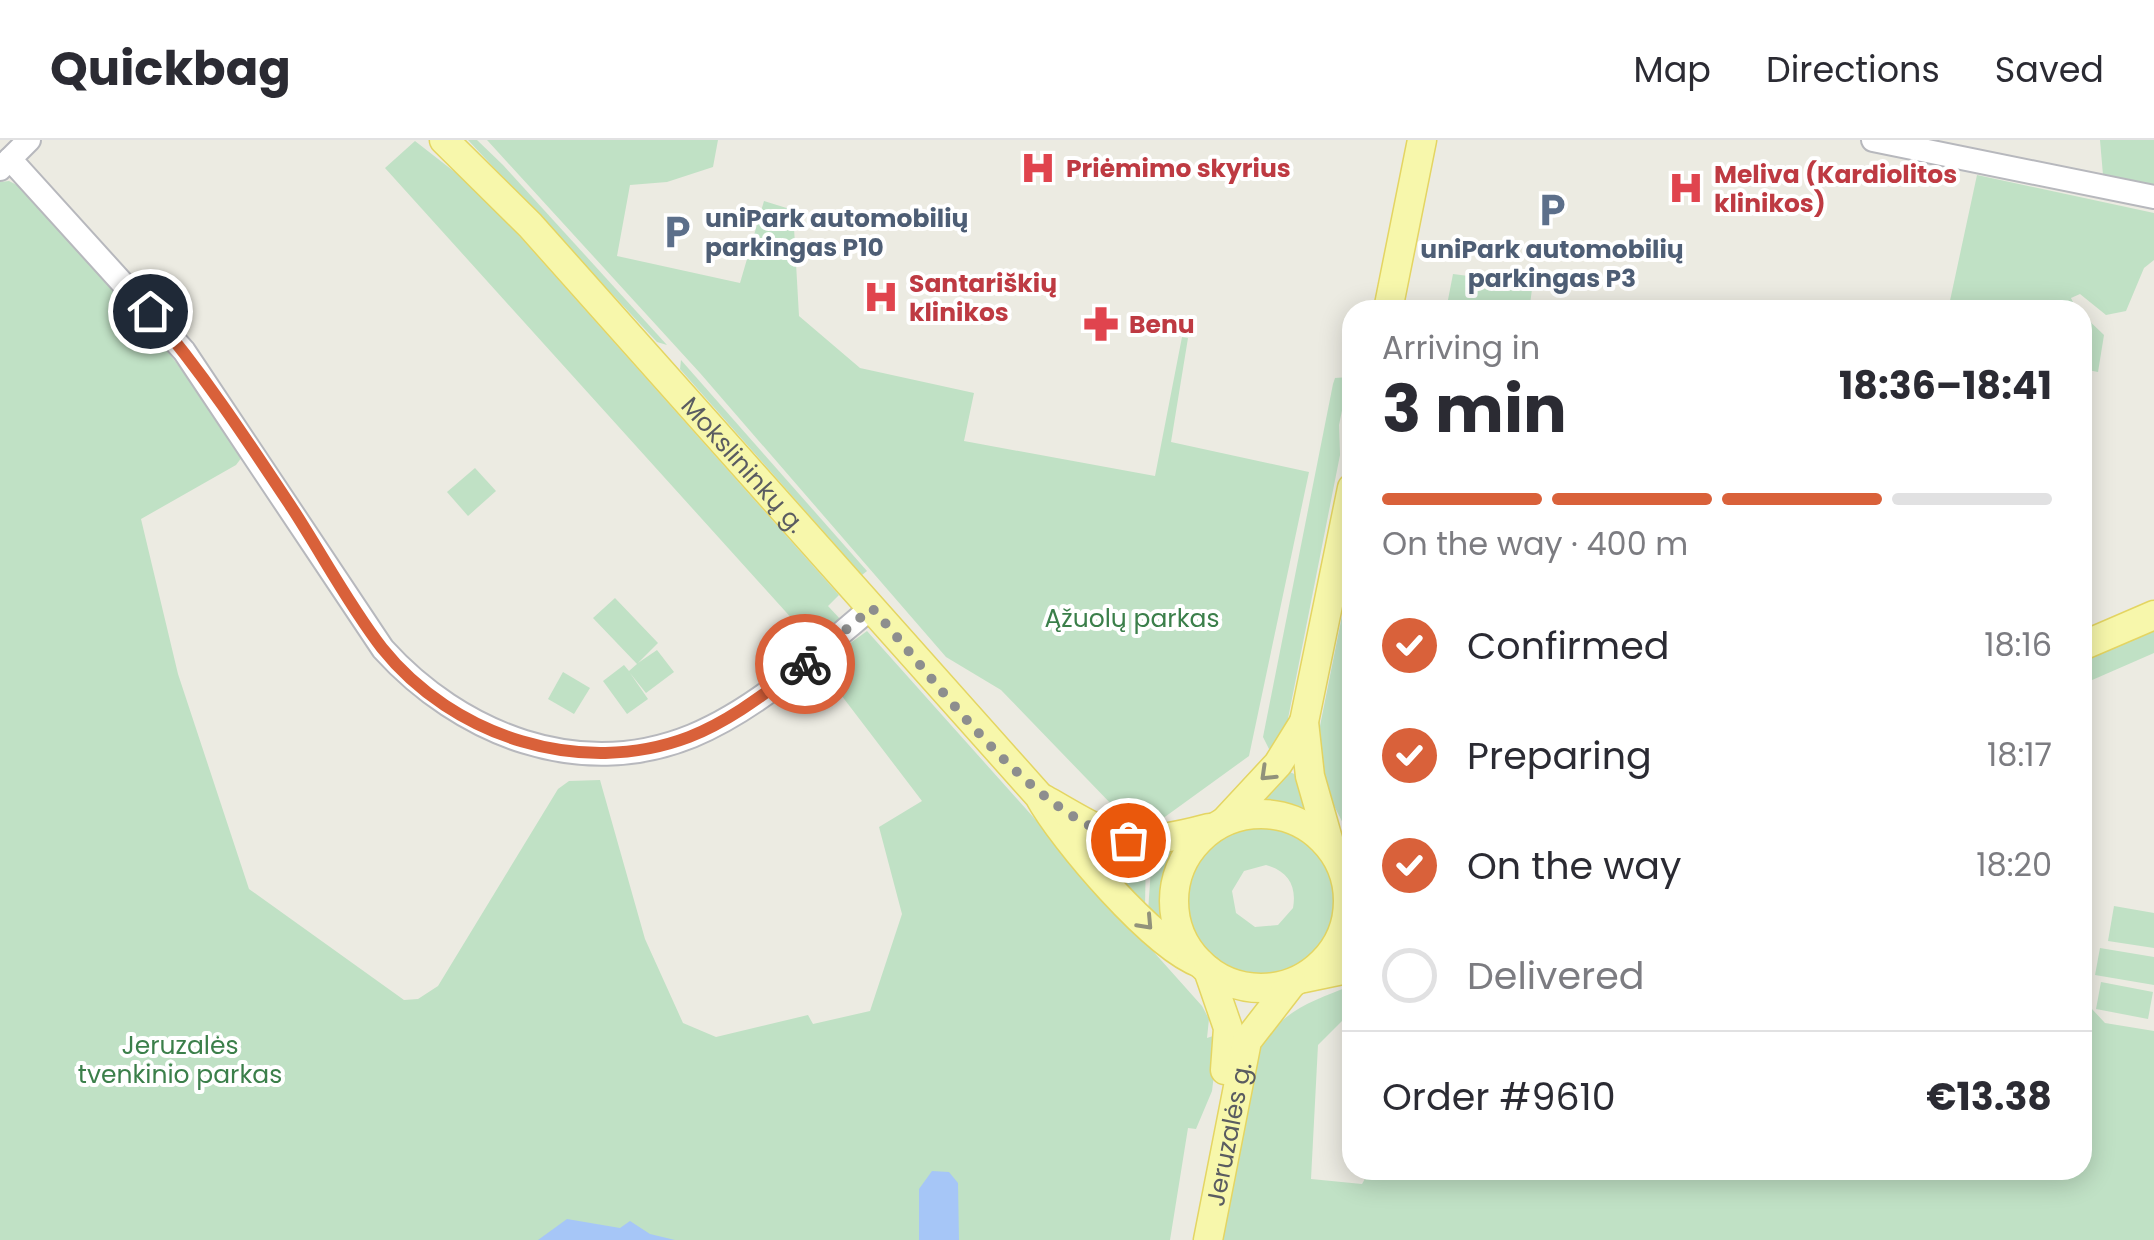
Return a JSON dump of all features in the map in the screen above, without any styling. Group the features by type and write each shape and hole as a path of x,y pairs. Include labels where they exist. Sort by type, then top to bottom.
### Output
{"main road":[{"name":"Mokslininkų g.","path":"444,140 530,225 1039,796 1061,830 1162,940 1204,967"},
{"path":"1390,300 1422,140"},
{"path":"1340,857 1310,776 1304,722 1342,537"},
{"path":"2092,642 2154,615"},
{"path":"1304,722 1278,764 1186,856 1174,892 1179,930 1204,967 1240,986 1275,987 1342,970"},
{"name":"Mokslininkų g.","path":"1039,796 1097,830 1128,840 1169,839 1220,823"},
{"path":"1220,823 1262,813 1282,815 1316,832 1340,857"},
{"path":"1297,980 1333,952 1342,935"},
{"name":"Jeruzalės g.","path":"1192,1240 1229,1040 1204,967"},
{"name":"Jeruzalės g.","path":"1208,1240 1247,1041 1297,980"}],"street":[{"path":"30,140 5,164 184,351 383,649 416,683 466,718 524,744 555,749 616,752 668,744 742,709 872,608"},
{"path":"1874,140 2154,197"}],"green space":[{"path":"468,140 477,140 503,165 667,345 657,342"},
{"name":"Ąžuolų parkas","path":"487,140 718,140 713,167 667,182 630,185 617,256 740,283 764,201 793,210 799,316 860,368 974,393 964,441 1155,476 1182,337 1188,338 1171,442 1309,472 1249,756 1162,819 1140,820 1115,808 1001,690 946,657 700,373"},
{"path":"2100,140 2154,140 2154,185 2103,175"},
{"path":"415,141 465,180 514,230 839,595 828,606 841,620 813,642 385,168"},
{"path":"1977,175 2154,213 2154,260 2144,268 2126,311 2106,315 2080,294 2072,300 1950,300"},
{"name":"Jeruzalės tvenkinio parkas","path":"0,182 19,186 146,323 245,453 236,465 141,519 178,674 249,889 404,1000 418,999 438,986 558,789 569,781 600,780 645,939 683,1023 716,1037 808,1015 813,1024 870,1011 902,914 879,827 922,801 819,666 867,631 1202,1006 1209,1019 1207,1038 1219,1034 1212,1091 1196,1129 1188,1128 1170,1240 0,1240"},
{"path":"1486,273 1533,282 1531,300 1448,300 1453,274 1484,278"},
{"path":"2092,324 2104,335 2098,372 2092,371"},
{"path":"681,360 867,571 862,575 680,369"},
{"path":"1335,378 1342,378 1340,455 1285,734 1272,755 1263,737"},
{"path":"475,468 496,491 468,516 447,492"},
{"path":"615,598 658,643 638,663 657,650 674,672 646,693 630,673 648,699 627,714 603,681 624,665 629,671 637,664 593,618"},
{"path":"1342,616 1342,821 1322,782 1316,746"},
{"path":"2154,626 2154,653 2092,680 2092,654"},
{"path":"563,672 590,688 574,714 548,699"},
{"path":"1285,770 1299,776 1310,813 1287,804 1254,800"},
{"path":"1262,821 1295,830 1319,848 1333,872 1338,899 1334,926 1320,950 1298,967 1266,974 1232,969 1208,954 1192,930 1186,903 1190,875 1203,850 1227,831","holes":["1266,865 1289,880 1294,893 1293,908 1278,925 1255,927 1236,913 1232,891 1244,871"]},
{"path":"1078,832 1146,852 1145,906 1143,907"},
{"path":"1178,847 1165,892 1170,930 1148,912 1152,853"},
{"path":"2114,906 2154,913 2154,948 2108,941"},
{"path":"2100,948 2154,957 2154,985 2095,975"},
{"path":"2101,982 2153,992 2148,1019 2096,1009"},
{"path":"1342,989 1342,1021 1318,1045 1311,1179 1362,1184 1364,1180 2092,1180 2092,1009 2105,1023 2154,1031 2154,1240 1222,1240 1259,1051 1288,1016"}],"water":[{"path":"932,1171 949,1172 958,1183 959,1240 919,1240 919,1189"},
{"path":"567,1219 620,1228 630,1221 650,1234 675,1240 538,1240"}],"way so far":[{"path":"805,664 872,608 1039,796 1097,830 1128,840"}],"place":[{"name":"Priėmimo skyrius","path":"1038,168"},
{"name":"Meliva (Kardiolitos klinikos)","path":"1686,188"},
{"name":"uniPark automobilių parkingas P3","path":"1552,210"},
{"name":"uniPark automobilių parkingas P10","path":"677,232"},
{"name":"Santariškių klinikos","path":"881,297"},
{"name":"Benu","path":"1101,324"}],"route":[{"path":"150,311 236,424 383,649 416,683 466,718 524,744 586,752 643,749 692,736 719,722 805,664"}]}
